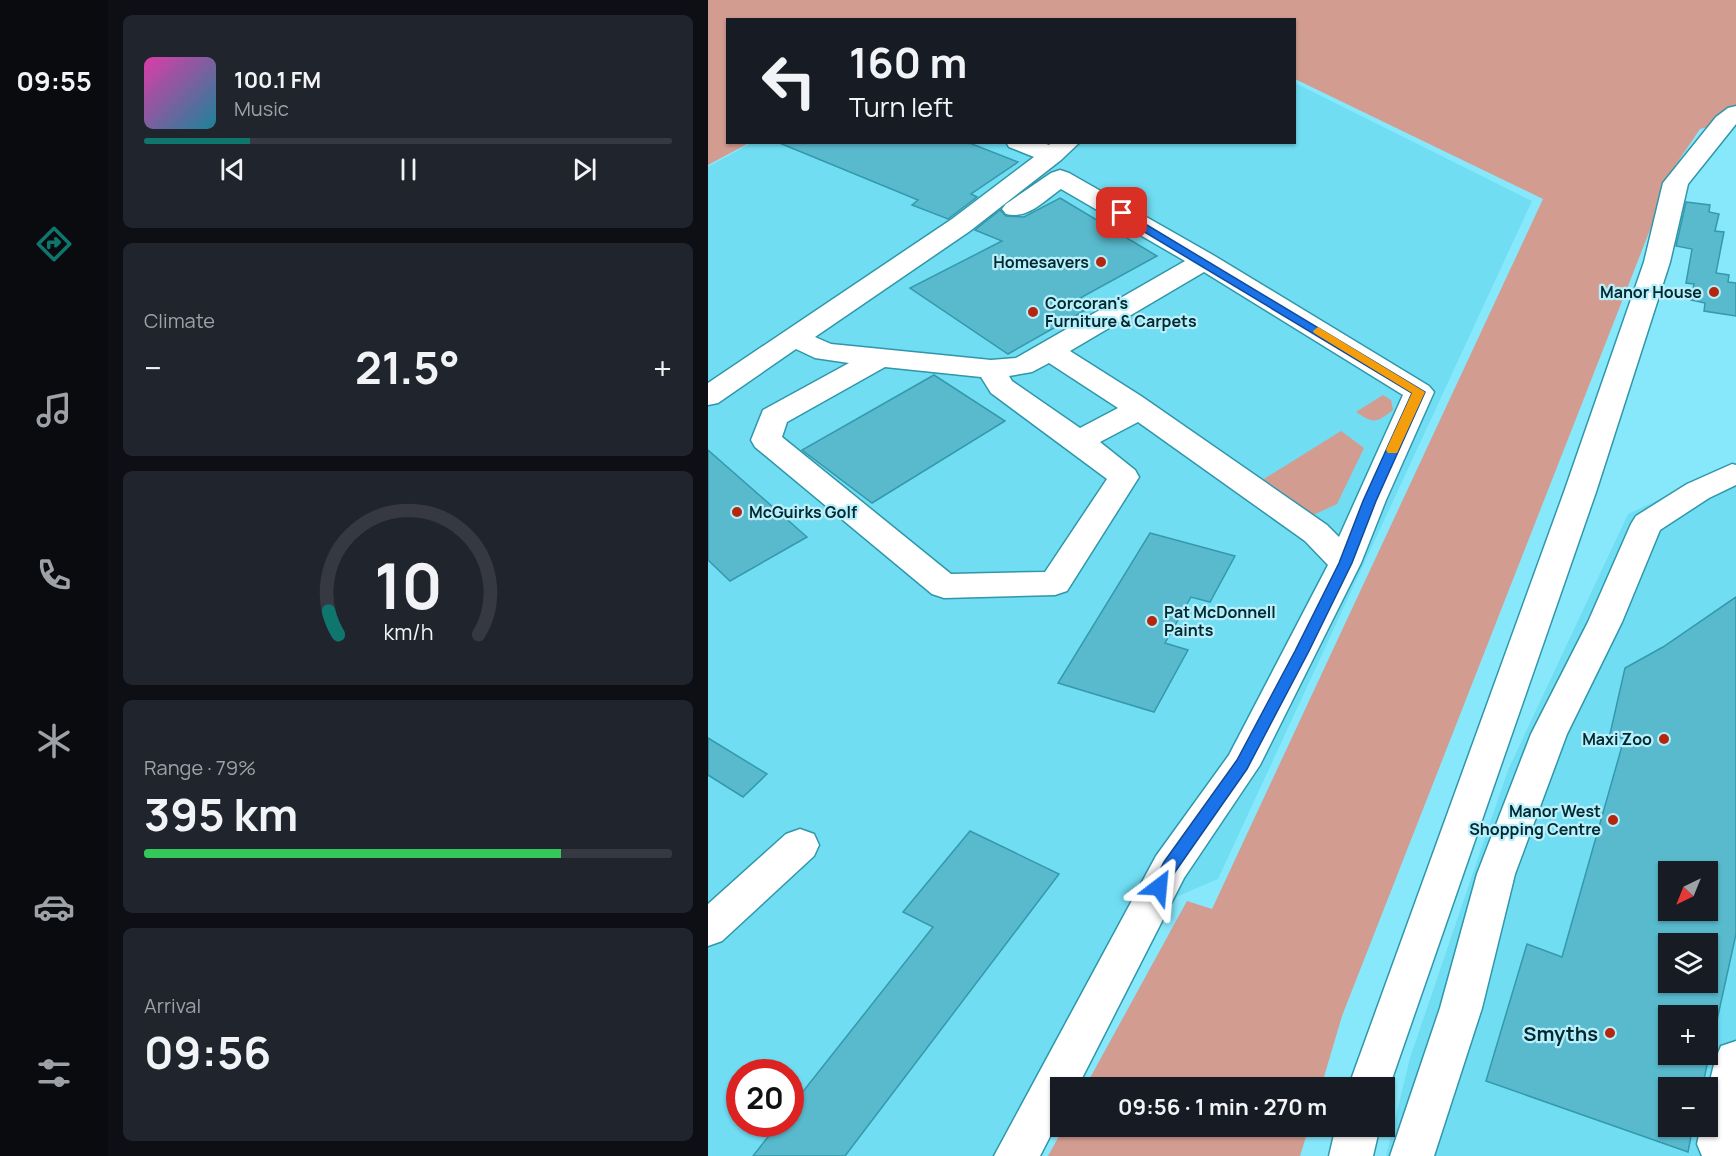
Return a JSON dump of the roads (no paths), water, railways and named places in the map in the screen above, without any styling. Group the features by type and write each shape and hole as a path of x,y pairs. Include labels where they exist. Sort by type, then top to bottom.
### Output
{"lane":[{"path":"1374,1077 1580,492 1657,262 1676,183 1724,122 1736,113"},
{"path":"1030,144 1060,149"},
{"path":"708,396 960,225 1060,149"},
{"path":"983,230 1060,178 1204,261 1419,392 1345,563 1242,765 1170,867 1097,1009 1016,1156"},
{"path":"792,337 825,352 991,369 1022,366 1204,261"},
{"path":"1050,351 1138,409 1316,533 1345,563"},
{"path":"880,358 774,417 766,440 944,585 1055,583 1124,477 1096,454 1001,387 991,369"},
{"path":"1078,442 1138,409"},
{"path":"1412,1156 1461,1008 1496,874 1549,734 1605,622 1647,524 1698,491 1732,474 1736,475"},
{"path":"708,929 800,845"},
{"path":"1726,1150 1736,1060"},
{"path":"1351,1156 1355,1137"}],"place":[{"name":"Homesavers","path":"1101,262"},
{"name":"Manor House","path":"1714,292"},
{"name":"Corcoran's Furniture & Carpets","path":"1033,312"},
{"name":"McGuirks Golf","path":"737,512"},
{"name":"Pat McDonnell Paints","path":"1152,621"},
{"name":"Maxi Zoo","path":"1664,739"},
{"name":"Manor West Shopping Centre","path":"1613,820"},
{"name":"Smyths","path":"1610,1033"}]}
